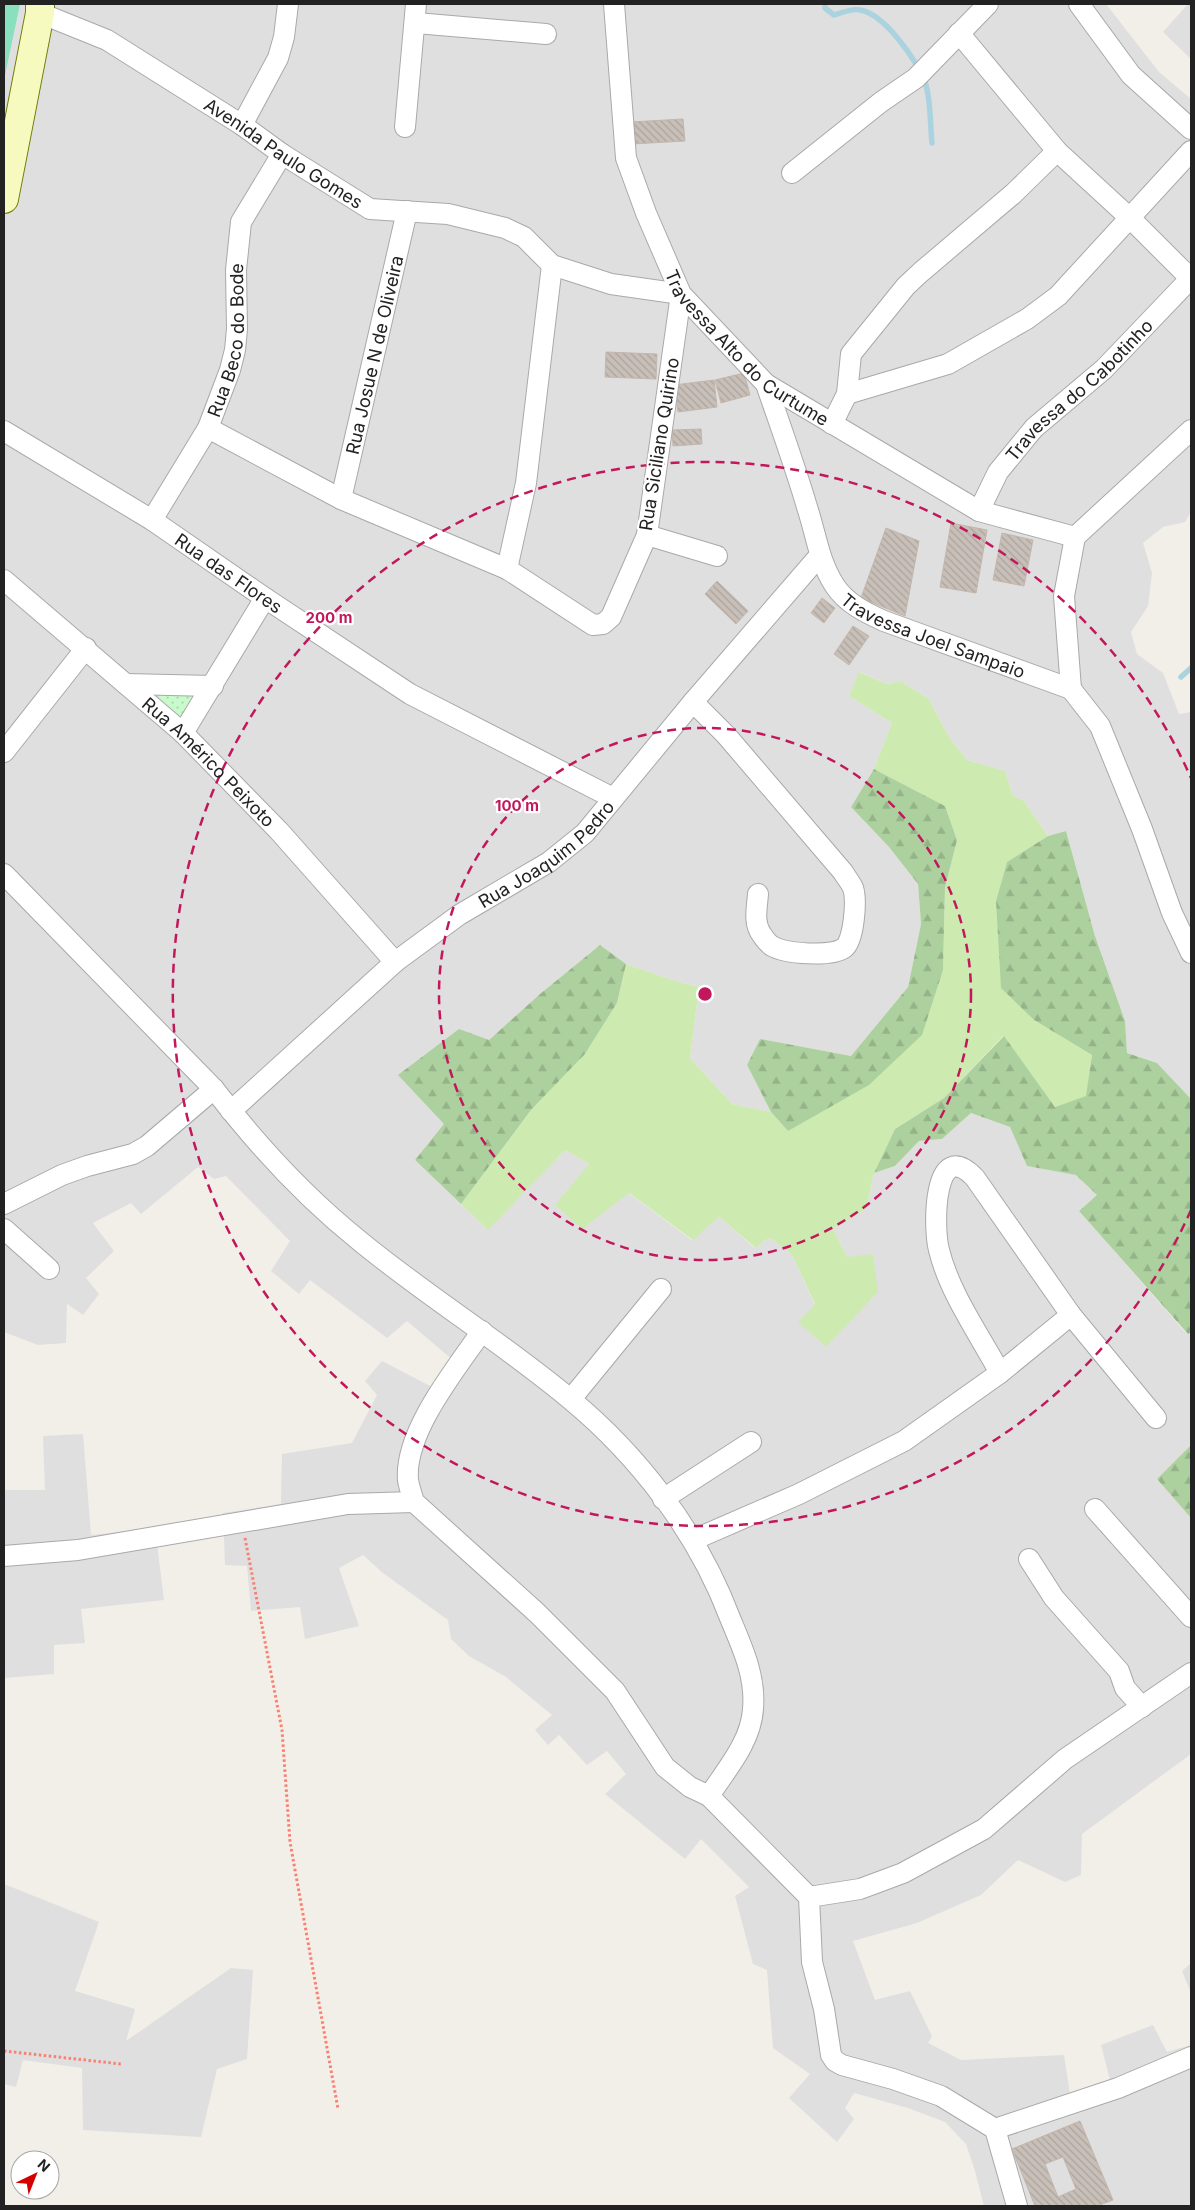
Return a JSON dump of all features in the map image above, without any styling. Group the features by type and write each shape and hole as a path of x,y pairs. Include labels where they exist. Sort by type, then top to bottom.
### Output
{"main road":[{"path":"4,199 40,8"}],"street":[{"path":"242,125 278,58 284,37 288,4"},
{"name":"Travessa Alto do Curtume","path":"614,4 626,158 646,213 681,294 766,384 979,512 1075,537"},
{"path":"792,173 881,102 921,73 988,4"},
{"path":"1079,4 1131,75 1191,129"},
{"name":"Avenida Paulo Gomes","path":"40,8 107,40 370,209 448,214 505,228 524,237 552,265 611,284 681,294"},
{"path":"405,127 416,14 546,34"},
{"path":"959,33 1058,151 1191,279"},
{"path":"832,424 847,394 851,354 906,286 942,253 1013,194 1058,151"},
{"path":"847,394 948,364 1004,333 1058,296 1191,151"},
{"name":"Rua Beco do Bode","path":"152,520 208,428 230,370 235,350 236,270 242,222 282,154"},
{"name":"Rua Josue N de Oliveira","path":"340,499 407,211"},
{"path":"208,428 340,499 507,569 526,483 552,265"},
{"name":"Travessa do Cabotinho","path":"979,512 998,472 1034,428 1104,369 1191,279"},
{"name":"Rua Siciliano Quirino","path":"507,569 592,625 603,624 611,617 647,535 681,294"},
{"name":"Travessa Joel Sampaio","path":"766,384 808,508 820,555 835,587 851,603 867,613 1070,689"},
{"path":"1191,430 1075,537 1064,596 1070,689 1100,726 1142,829 1172,913 1191,953"},
{"name":"Rua das Flores","path":"4,431 152,520 410,694 612,798"},
{"path":"647,535 717,556"},
{"name":"Rua Joaquim Pedro","path":"231,1111 395,962 459,915 548,862 584,833 693,702 820,555"},
{"name":"Rua Américo Peixoto","path":"4,580 86,648 183,733 279,831 395,962"},
{"path":"183,733 265,598"},
{"path":"4,752 86,648"},
{"path":"126,684 213,686"},
{"path":"693,702 726,735 843,872 853,888 853,926 850,942 835,952 796,953 772,946 762,935 756,923 758,894"},
{"path":"4,874 214,1089 231,1111 311,1200 363,1244 482,1331 571,1400 630,1456 664,1499 693,1540 724,1603 751,1671 754,1709 746,1738 709,1796"},
{"path":"4,1204 62,1175 86,1166 133,1154 147,1146 214,1089"},
{"path":"1000,1373 946,1275 938,1248 936,1226 939,1188 942,1177 947,1170 954,1167 962,1168 975,1178 1071,1315 1156,1418"},
{"path":"4,1229 49,1269"},
{"path":"571,1400 661,1289"},
{"path":"693,1540 799,1494 904,1441 1000,1373 1071,1315"},
{"path":"482,1331 426,1415 412,1447 408,1479 414,1502 537,1613 615,1692 666,1767 690,1787 709,1796 809,1897 812,1962 824,2009 831,2055 835,2061 842,2065 893,2079 942,2096 996,2130 1017,2206"},
{"path":"664,1499 751,1442"},
{"path":"4,1556 78,1550 348,1504 414,1502"},
{"path":"1095,1509 1191,1618"},
{"path":"1029,1559 1054,1598 1119,1671 1125,1688 1142,1707"},
{"path":"809,1897 860,1889 903,1873 984,1829 1065,1759 1191,1673"},
{"path":"996,2130 1118,2088 1191,2057"}],"path":[{"path":"242,1523 282,1730 290,1842 338,2110"},
{"path":"4,2051 121,2064"}],"shaded area":[{"path":"4,4 1106,4 1159,72 1191,99 1191,512 1185,522 1163,527 1143,543 1152,573 1148,606 1131,632 1137,654 1163,673 1179,714 1191,712 1191,1099 1157,1063 1127,1053 1125,1021 1095,936 1066,831 1048,836 1024,801 1013,796 1005,771 967,760 949,737 928,698 900,681 887,684 860,672 849,696 892,723 874,769 851,807 889,847 918,884 921,924 908,987 851,1056 760,1039 747,1065 771,1112 732,1104 690,1058 699,987 626,964 600,945 540,994 489,1040 445,1124 415,1160 487,1229 565,1150 589,1164 692,1240 719,1217 755,1248 763,1241 771,1238 792,1255 815,1305 826,1346 847,1257 833,1229 866,1209 874,1173 895,1166 919,1141 942,1139 971,1113 1010,1127 1027,1166 1077,1175 1097,1195 1079,1211 1187,1334 1191,1332 1191,1445 1157,1479 1191,1518 1191,1754 1082,1834 1081,1875 1065,1882 1018,1860 981,1895 917,1923 853,1941 875,2000 910,1991 932,2036 928,2043 961,2060 1064,2055 1070,2094 1110,2080 1101,2045 1153,2025 1167,2052 1191,2045 1191,2206 984,2206 966,2144 945,2122 908,2108 854,2093 845,2108 854,2119 837,2142 789,2098 810,2074 773,2048 767,1970 753,1964 735,1896 749,1887 701,1839 685,1859 605,1794 626,1774 607,1751 587,1765 559,1735 548,1745 535,1730 552,1715 506,1677 469,1656 451,1639 448,1620 383,1573 363,1555 339,1568 359,1626 305,1639 300,1607 251,1611 247,1566 225,1565 223,1513 281,1504 282,1454 352,1443 377,1395 365,1381 382,1361 434,1388 454,1361 407,1321 387,1338 310,1280 299,1294 271,1271 290,1241 226,1176 214,1179 198,1167 141,1214 131,1203 93,1223 114,1251 86,1278 99,1294 83,1315 67,1304 66,1343 38,1345 4,1332"},
{"path":"1188,4 1191,4 1191,59 1163,32"},
{"path":"83,1434 91,1535 155,1528 164,1600 81,1609 85,1643 54,1645 54,1674 4,1678 4,1490 45,1490 43,1436"},
{"path":"4,1884 99,1922 75,1991 135,2009 126,2041 231,1968 253,1970 247,2059 217,2069 201,2137 83,2130 82,2068 23,2060 16,2087 4,2084"},
{"path":"1191,1963 1191,1993 1182,1971"}],"green space":[{"path":"4,4 20,4 4,80"},
{"path":"859,672 887,684 900,681 928,698 949,737 967,760 1005,771 1013,796 1024,801 1048,836 1007,862 996,901 1034,1020 1092,1055 1087,1096 1055,1107 1003,1036 944,1098 895,1129 874,1173 866,1209 833,1229 847,1257 873,1254 878,1292 826,1347 798,1322 815,1304 792,1255 771,1238 763,1241 756,1248 719,1217 693,1240 629,1193 582,1229 555,1205 589,1164 565,1150 488,1230 461,1204 531,1110 585,1054 617,1003 626,964 699,987 690,1058 732,1104 771,1112 788,1131 943,970 945,888 957,840 945,806 874,769 892,723 849,696"},
{"path":"145,688 204,693 183,728"},
{"path":"874,769 945,806 957,840 945,888 943,970 922,1035 869,1085 788,1131 771,1112 747,1065 760,1039 851,1056 908,987 921,924 918,884 889,847 851,807"},
{"path":"1066,831 1095,936 1125,1021 1127,1053 1157,1063 1191,1099 1191,1332 1188,1334 1079,1211 1097,1195 1076,1175 1027,1166 1010,1127 971,1113 942,1139 919,1141 895,1166 874,1173 895,1129 944,1098 1004,1036 1055,1107 1086,1096 1092,1055 1034,1020 1001,988 996,901 1007,862 1048,836"},
{"path":"600,945 626,964 617,1003 585,1054 531,1110 461,1204 415,1160 444,1124 398,1075 459,1029 489,1040 540,994"},
{"path":"1191,1445 1191,1518 1157,1479"}],"building":[{"path":"683,119 685,141 632,144 631,122"},
{"path":"606,352 657,354 656,379 605,377"},
{"path":"744,373 750,395 721,403 715,380"},
{"path":"714,380 717,407 678,412 674,385"},
{"path":"701,429 702,444 673,446 672,430"},
{"path":"951,523 987,530 976,593 940,587"},
{"path":"886,528 919,541 905,616 861,598"},
{"path":"1002,533 1033,540 1024,586 993,580"},
{"path":"717,581 748,611 736,624 705,594"},
{"path":"822,598 835,608 824,623 811,613"},
{"path":"853,626 869,636 849,665 834,654"},
{"path":"1080,2121 1113,2200 1097,2206 1035,2206 1012,2149","holes":["1063,2157 1076,2189 1058,2197 1045,2164"]}],"waterway":[{"path":"825,4 825,8 834,15 854,10 870,13 898,39 915,62 927,88 932,143"},
{"path":"1181,677 1191,668"}]}
